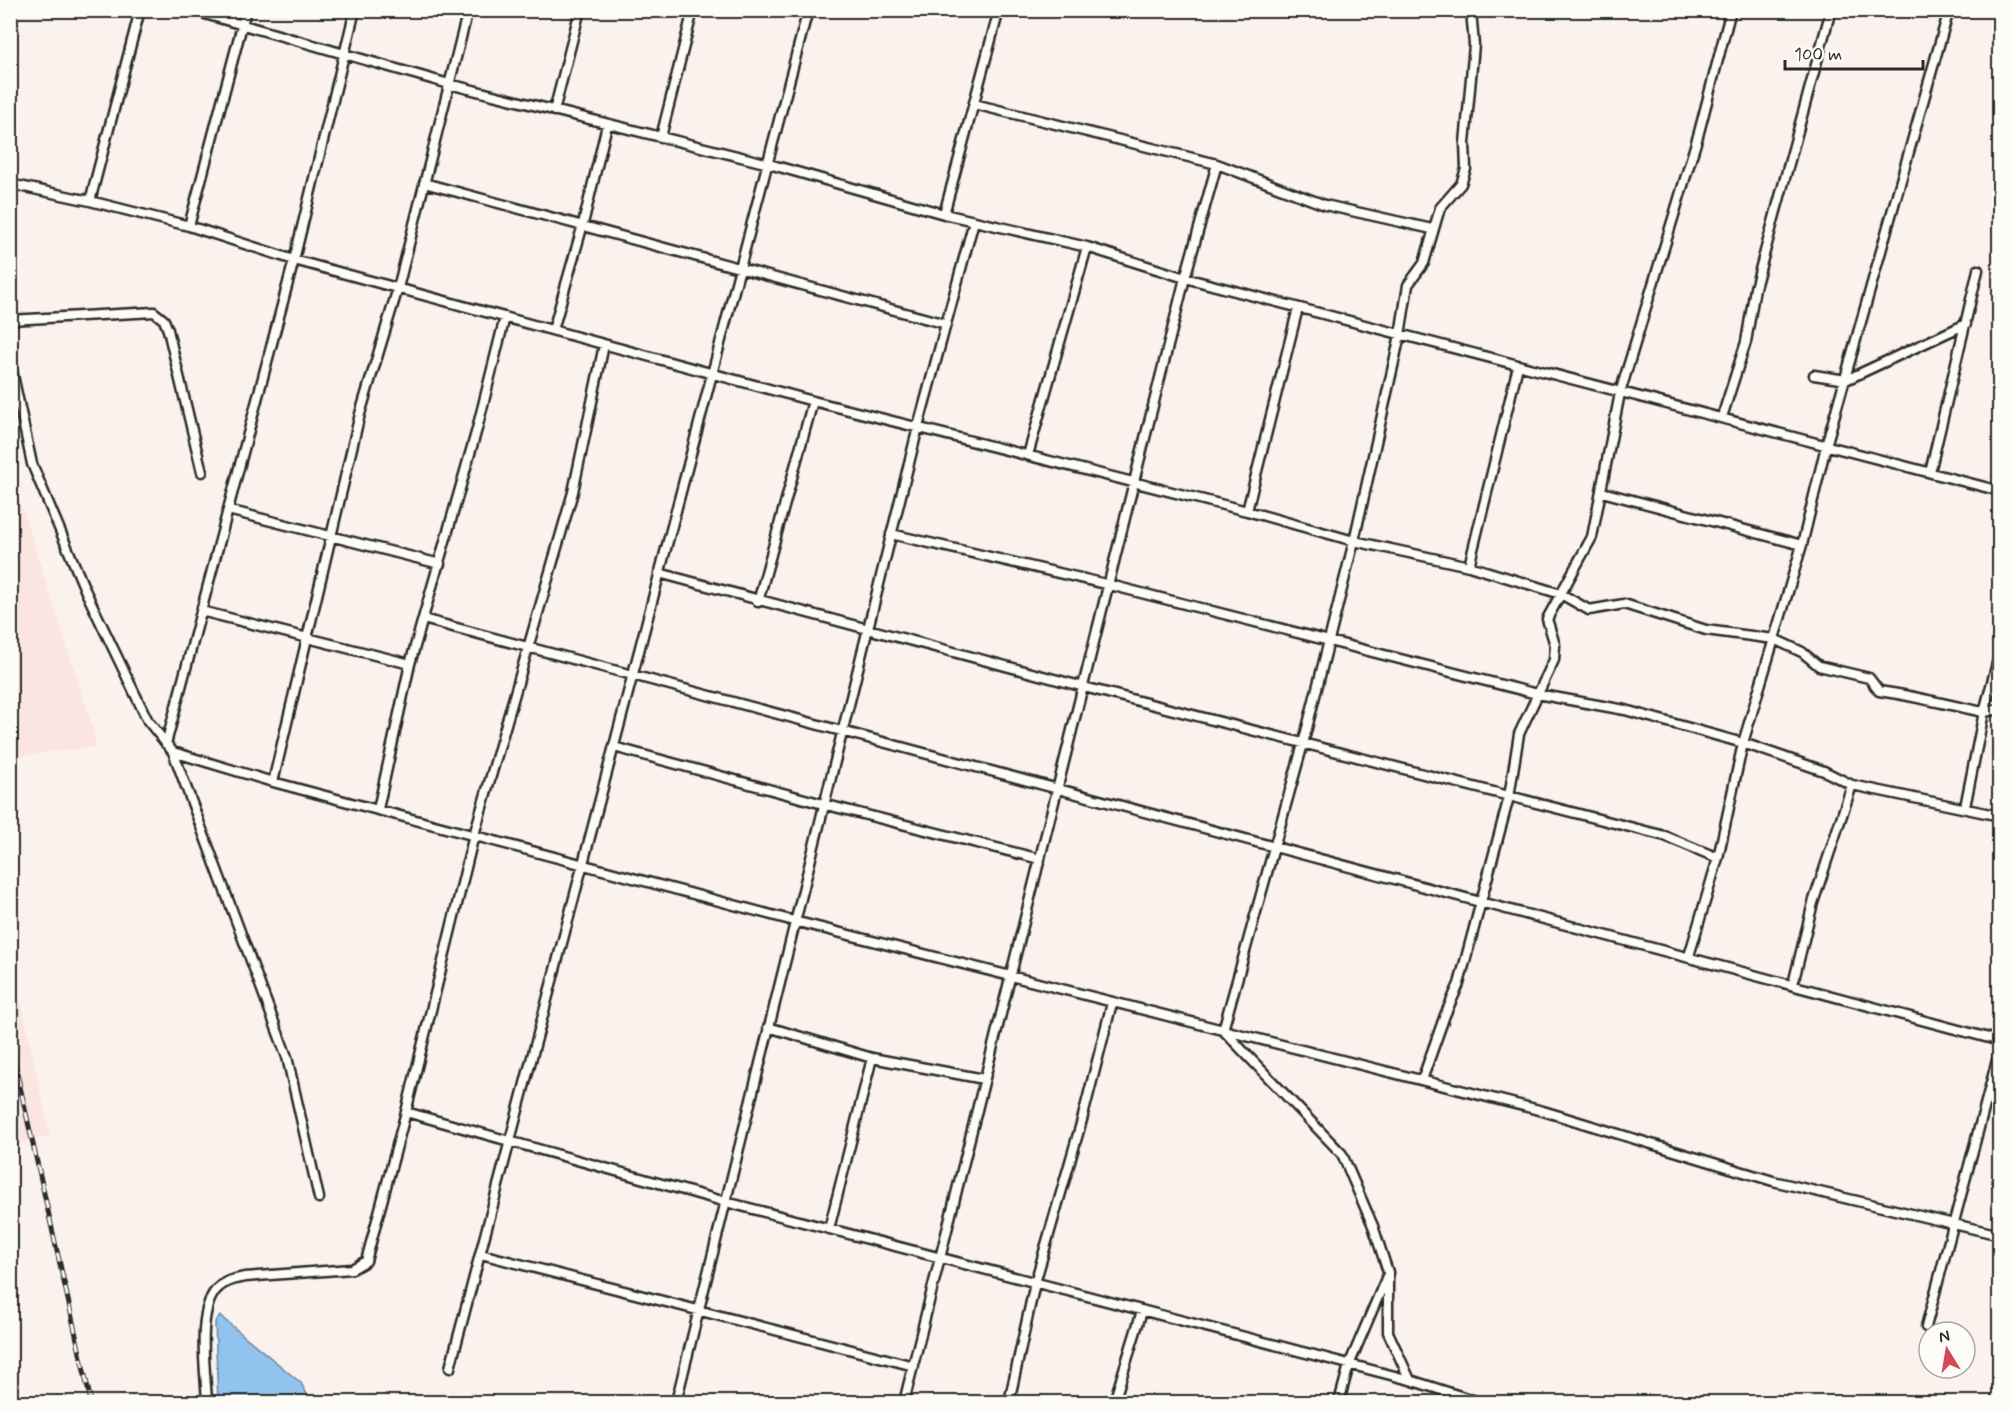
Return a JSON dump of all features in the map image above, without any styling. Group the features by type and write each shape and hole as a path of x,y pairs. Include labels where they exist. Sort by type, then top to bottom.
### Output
{"street":[{"path":"90,201 140,10"},
{"path":"192,10 449,84 769,164 944,214 1087,248 1185,278 2000,491"},
{"path":"189,226 246,10"},
{"path":"166,744 294,260 355,10"},
{"path":"273,782 360,414 398,288 468,10"},
{"path":"554,111 580,10"},
{"path":"661,137 693,10"},
{"path":"450,1368 808,10"},
{"path":"944,214 999,10"},
{"path":"1223,1030 1303,744 1354,541 1400,335 1408,285 1424,263 1432,229 1440,208 1461,184 1466,169 1465,144 1474,45 1471,10"},
{"path":"1422,1080 1445,1015 1459,984 1509,797 1519,734 1554,660 1555,645 1547,619 1592,537 1620,393 1698,136 1731,10"},
{"path":"1722,417 1746,342 1755,288 1831,10"},
{"path":"1689,956 1718,858 1743,743 1802,545 1826,446 1949,10"},
{"path":"974,104 1217,164 1325,205 1432,229"},
{"path":"552,330 582,228 607,125"},
{"path":"904,1402 1136,482 1185,278 1217,164"},
{"path":"424,183 582,228 946,324"},
{"path":"10,184 189,226 294,260 813,400 1136,482 1354,541 1468,566 1561,594 1590,610 1624,604 1706,630 1774,639 1802,652 1820,666 1869,678 1879,691 1921,696 1937,703 1984,712 2000,709"},
{"path":"676,1402 867,629 918,427 974,221"},
{"path":"1028,455 1087,248"},
{"path":"1930,472 1978,270"},
{"path":"1247,511 1298,308"},
{"path":"10,320 154,312 164,320 168,330 202,472"},
{"path":"378,809 410,664 440,564 505,317"},
{"path":"1814,375 1846,380 1966,324"},
{"path":"207,1402 204,1324 210,1299 220,1285 238,1278 352,1269 366,1261 406,1112 474,836 573,492 604,345"},
{"path":"10,361 33,464 96,613 147,721 173,752 287,1058 319,1198"},
{"path":"1468,566 1518,366"},
{"path":"758,602 813,400"},
{"path":"1602,492 1802,545"},
{"path":"228,510 440,564"},
{"path":"891,534 1110,585 1537,694 1625,710 1743,743 1824,771 1852,784 2000,816"},
{"path":"659,573 758,602 1665,836 1718,858"},
{"path":"201,611 410,664"},
{"path":"423,619 842,729 2000,1041"},
{"path":"1965,807 1984,712 2000,651"},
{"path":"614,747 823,804 1040,859"},
{"path":"173,752 273,782 794,921 1543,1111 1773,1181 2000,1235"},
{"path":"1793,984 1813,903 1852,784"},
{"path":"1009,1402 1035,1283 1082,1120 1112,1003"},
{"path":"768,1027 872,1058 984,1079"},
{"path":"1223,1030 1342,1154 1373,1226 1388,1272 1388,1332 1410,1380"},
{"path":"1928,1320 2000,1049"},
{"path":"829,1229 872,1058"},
{"path":"406,1112 726,1202 1410,1380 1479,1402"},
{"path":"481,1254 914,1366"},
{"path":"1339,1402 1349,1365 1388,1272"},
{"path":"1114,1402 1142,1311"}],"shaded area":[{"path":"11,487 23,510 92,724 96,747 11,757"},
{"path":"11,953 50,1136 19,1144 11,1111"}],"water":[{"path":"220,1316 301,1383 311,1402 218,1402 215,1322"}],"railway":[{"path":"10,1042 91,1402"}]}
